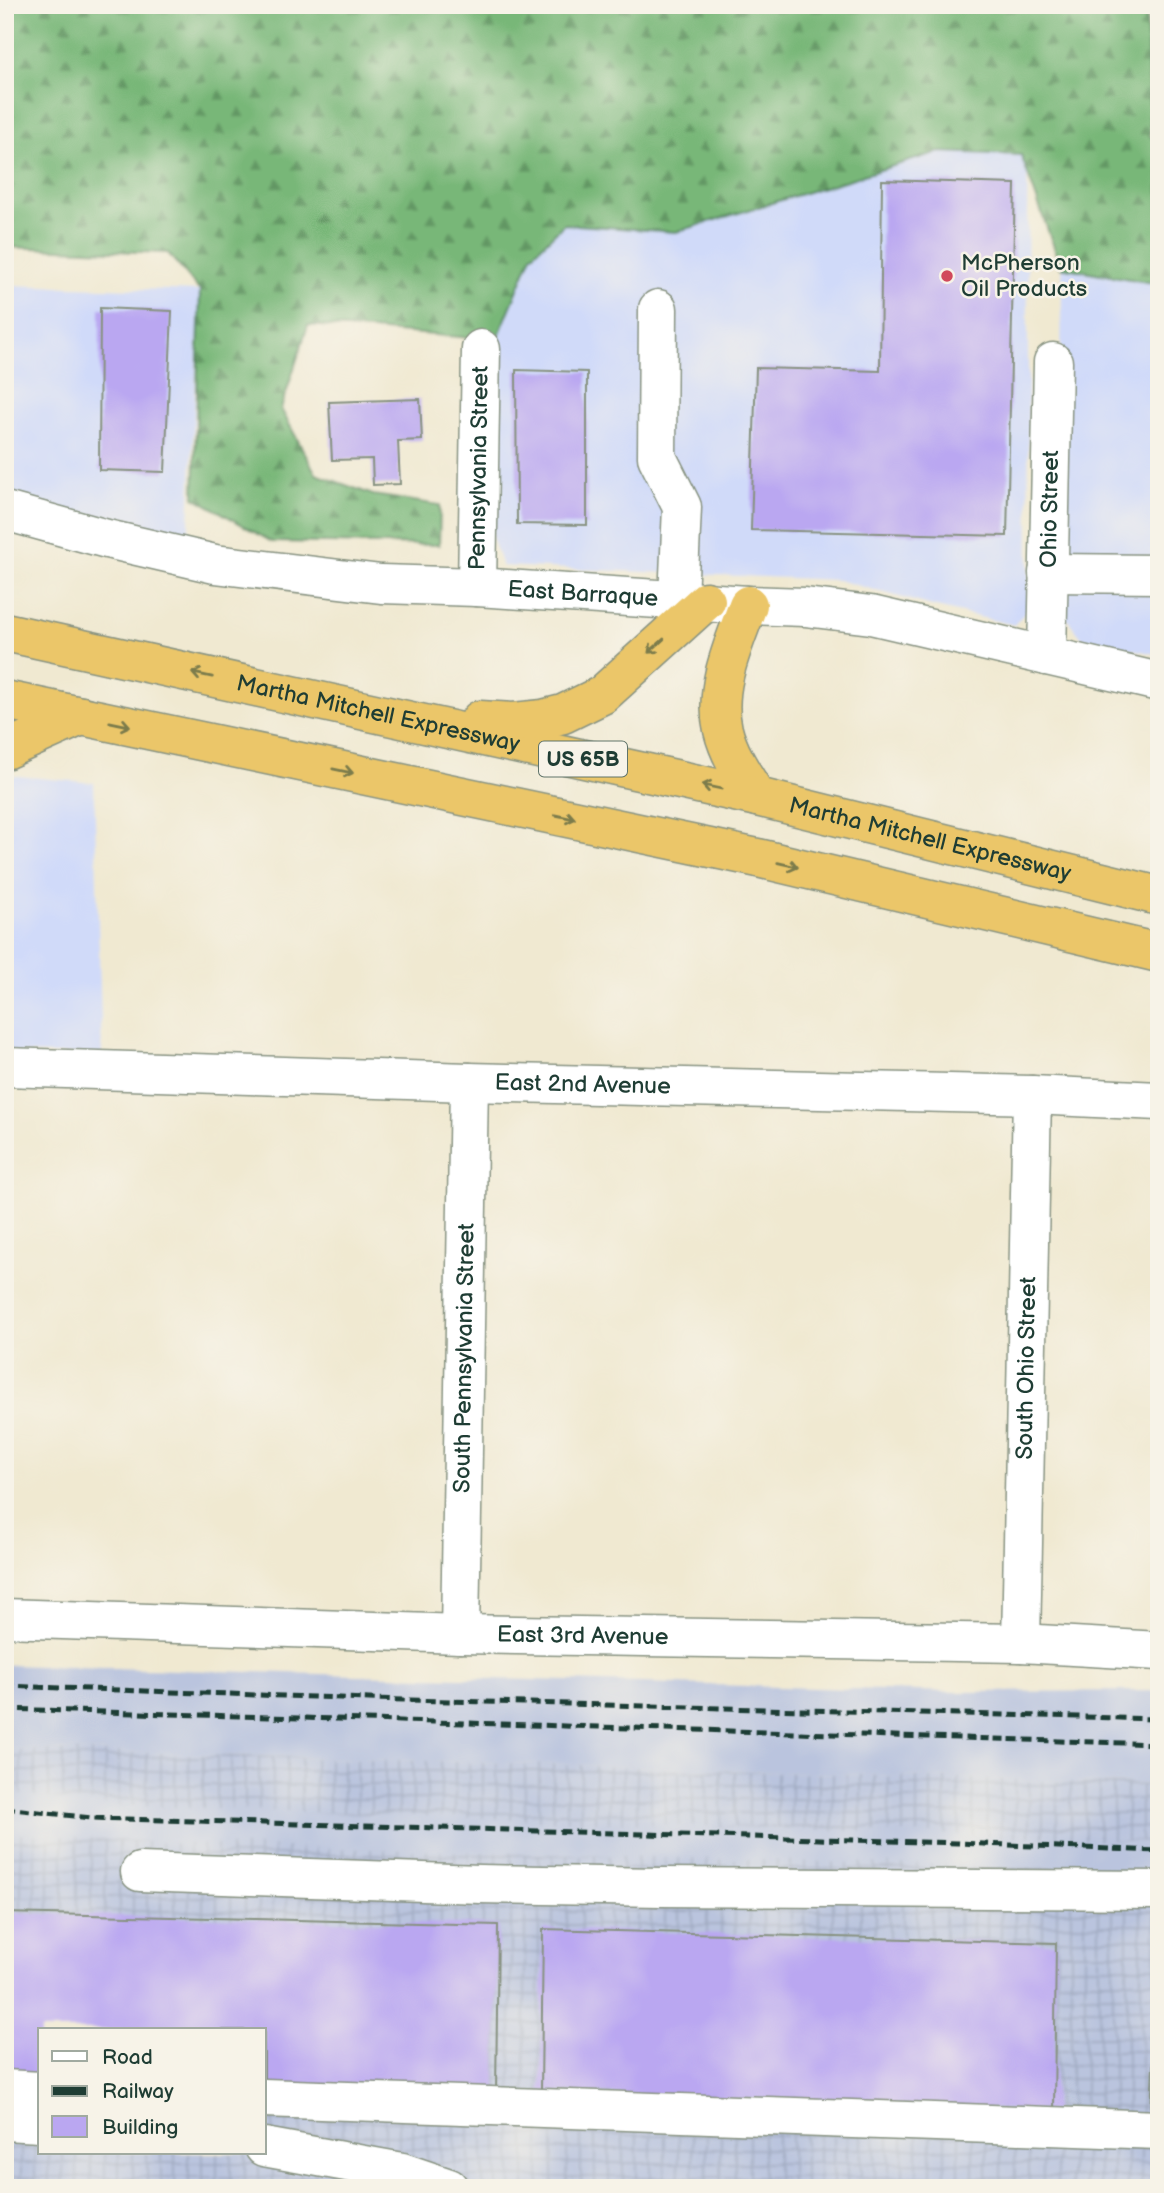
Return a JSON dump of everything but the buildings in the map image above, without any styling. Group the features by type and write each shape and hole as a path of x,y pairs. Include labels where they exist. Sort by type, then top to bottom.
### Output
{"highway":[{"path":"387,716 514,722 543,719 563,713 602,695 692,600"},
{"path":"748,605 722,678 722,729 733,757 757,797"},
{"name":"Martha Mitchell Expressway","path":"5,632 757,797 1159,896"},
{"path":"5,700 758,858 1159,953"},
{"path":"5,750 81,716"}],"street":[{"path":"658,309 657,457 682,507 692,600"},
{"name":"Pennsylvania Street","path":"477,587 481,349"},
{"name":"Ohio Street","path":"1047,656 1053,362"},
{"name":"East Barraque","path":"5,511 107,539 215,564 381,584 477,587 805,607 870,615 1159,682"},
{"path":"1048,573 1159,574"},
{"name":"East 2nd Avenue","path":"5,1067 469,1082 1031,1095 1159,1101"},
{"name":"South Pennsylvania Street","path":"460,1634 469,1082"},
{"name":"South Ohio Street","path":"1021,1643 1031,1095"},
{"name":"East 3rd Avenue","path":"5,1618 460,1634 1021,1643 1159,1651"},
{"path":"140,1872 480,1884 1159,1891"},
{"path":"5,2089 38,2091"},
{"path":"266,2098 1159,2130"},
{"path":"5,2121 38,2123"},
{"path":"266,2124 302,2153"},
{"path":"266,2147 402,2172 449,2188"}],"shaded area":[{"path":"497,124 1027,129 1029,608 1014,625 838,580 502,566 492,537"},
{"path":"1064,166 1159,167 1159,655 1082,638 1057,606"},
{"path":"5,285 200,291 188,543 5,496"},
{"path":"5,775 94,783 102,1055 5,1053"},
{"path":"5,1665 956,1692 1159,1691 1159,1785 5,1749"},
{"path":"5,1749 1159,1785 1159,2188 5,2188"},
{"path":"5,1793 110,1805 1159,1842 1159,1871 183,1844 5,1833"}],"green space":[{"path":"5,5 1146,5 1150,136 1159,144 1159,284 1061,267 1021,155 939,152 676,232 564,224 532,255 497,340 308,325 281,409 316,474 373,495 440,505 439,545 272,542 194,497 200,291 168,253 5,247"}],"railway":[{"path":"5,1686 369,1699 1159,1719"},
{"path":"5,1709 1159,1744"},
{"path":"5,1808 91,1818 1159,1851"}],"place":[{"name":"McPherson Oil Products","path":"947,276"}]}
